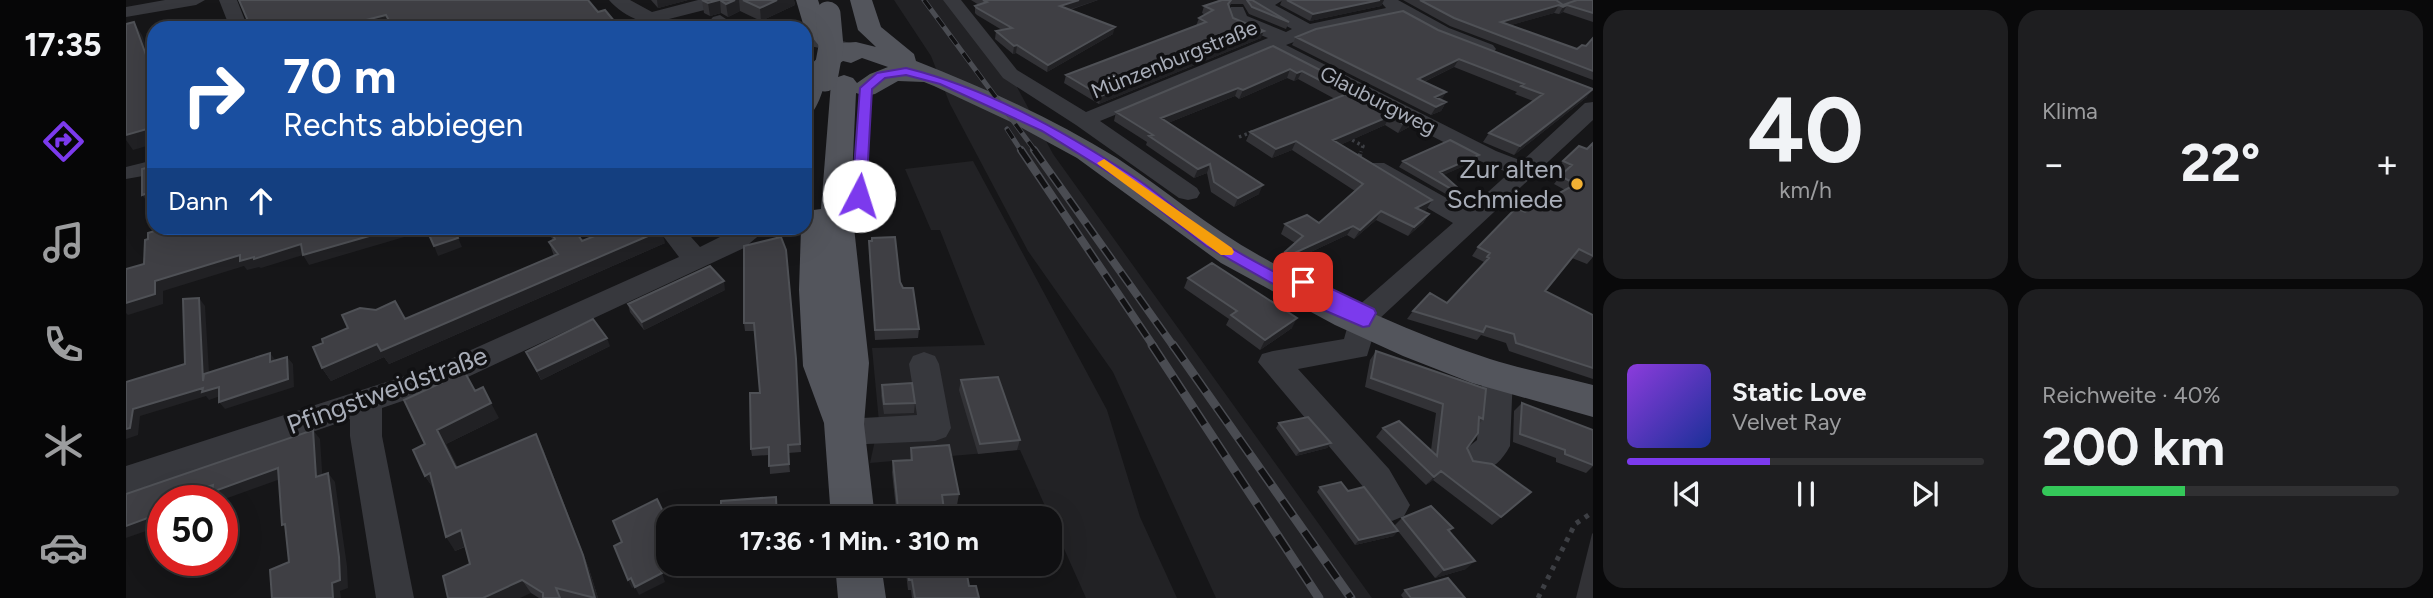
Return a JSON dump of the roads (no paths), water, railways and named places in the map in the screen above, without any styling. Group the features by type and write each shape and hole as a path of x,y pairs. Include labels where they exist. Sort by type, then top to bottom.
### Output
{"main road":[{"path":"830,44 881,75 906,72 944,81"},
{"path":"830,44 917,69 1017,114 1077,145 1181,203 1211,242 1311,298 1591,400"},
{"path":"816,290 820,228 859,196 830,44"},
{"path":"830,44 816,290 822,366 844,428"},
{"path":"820,228 850,363 844,428 852,506"},
{"path":"1366,317 1419,347 1498,375 1591,400"},
{"path":"859,576 862,598"}],"street":[{"path":"126,12 196,0"},
{"path":"228,0 236,21"},
{"path":"618,0 657,21"},
{"path":"652,19 671,11 722,0"},
{"path":"952,0 1010,74 1084,120 1181,203"},
{"path":"1274,0 1258,3 1307,30"},
{"path":"1384,0 1442,32 1505,56"},
{"path":"154,21 153,16 158,7"},
{"name":"Münzenburgstraße","path":"1084,120 1307,30 1403,10"},
{"name":"Glauburgweg","path":"1237,12 1238,19 1277,41 1488,156 1526,171"},
{"path":"1392,505 1377,479 1273,362 1357,348 1366,317 1591,114"},
{"path":"1359,158 1470,222"},
{"path":"675,235 695,259"},
{"name":"Pfingstweidstraße","path":"126,481 465,367 745,235"},
{"path":"844,428 935,428 924,364"},
{"path":"1479,458 1493,446 1498,375"},
{"path":"366,401 366,436 395,598"}],"railway":[{"path":"924,0 1036,152"},
{"path":"1007,129 1022,152"},
{"path":"1021,150 1154,347"},
{"path":"1034,150 1174,347"},
{"path":"1152,345 1319,598"},
{"path":"1173,345 1351,598"}],"place":[{"name":"Zur alten Schmiede","path":"1577,184"}]}
